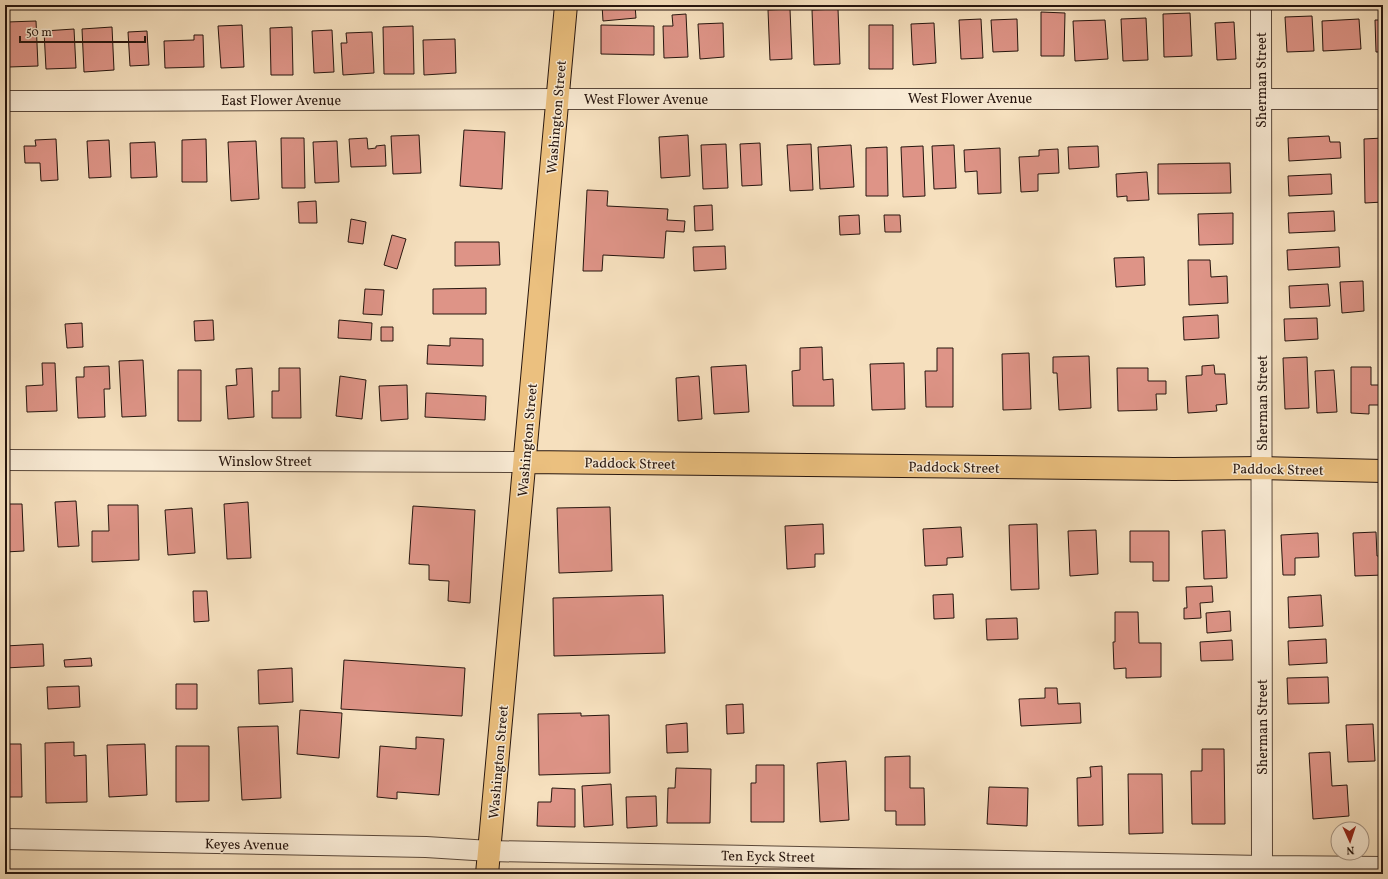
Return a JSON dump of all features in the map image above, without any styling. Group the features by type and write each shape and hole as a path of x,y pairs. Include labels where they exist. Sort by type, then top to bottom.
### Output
{"main road":[{"name":"Washington Street","path":"487,874 566,5"},
{"name":"Paddock Street","path":"525,462 1174,469 1262,468 1383,471"}],"street":[{"name":"Sherman Street","path":"1262,5 1262,870"},
{"name":"West Flower Avenue","path":"558,99 1383,99"},
{"name":"East Flower Avenue","path":"5,101 558,99"},
{"name":"Winslow Street","path":"5,460 525,462"},
{"name":"Keyes Avenue","path":"5,839 426,847 490,851"},
{"name":"Ten Eyck Street","path":"490,851 1262,870 1383,867"}],"building":[{"path":"602,5 635,5 636,18 603,21"},
{"path":"790,9 792,59 770,60 768,10"},
{"path":"838,9 840,64 814,65 812,10"},
{"path":"1041,12 1065,13 1064,56 1041,56"},
{"path":"1190,13 1192,56 1164,57 1163,14"},
{"path":"686,14 688,57 664,58 663,26 673,26 672,15"},
{"path":"1312,16 1314,51 1287,52 1285,17"},
{"path":"1146,18 1148,60 1123,61 1121,19"},
{"path":"981,19 983,58 961,59 959,20"},
{"path":"1017,19 1018,51 993,52 991,20"},
{"path":"1359,19 1361,49 1323,51 1322,21"},
{"path":"1105,20 1108,59 1075,61 1073,21"},
{"path":"1375,20 1383,20 1383,52 1376,52"},
{"path":"36,21 38,66 9,67 7,22"},
{"path":"1234,22 1236,59 1217,60 1215,23"},
{"path":"723,23 724,57 700,59 698,24"},
{"path":"934,23 936,63 913,65 911,24"},
{"path":"242,25 244,67 221,68 218,26"},
{"path":"601,25 654,26 654,55 601,54"},
{"path":"869,25 893,25 893,69 869,69"},
{"path":"413,26 414,74 384,74 383,27"},
{"path":"112,27 114,70 84,72 82,29"},
{"path":"292,27 293,75 271,75 270,28"},
{"path":"74,29 76,68 46,69 44,31"},
{"path":"332,30 334,72 314,73 312,31"},
{"path":"147,31 149,65 130,66 128,32"},
{"path":"372,32 374,73 343,75 341,43 347,43 346,33"},
{"path":"194,35 203,35 204,67 165,68 164,41 194,40"},
{"path":"455,39 456,73 424,75 423,40"},
{"path":"464,130 505,132 502,189 460,186"},
{"path":"419,135 421,173 393,174 391,136"},
{"path":"688,135 690,176 661,178 659,137"},
{"path":"1329,136 1330,142 1340,142 1341,158 1289,161 1288,138"},
{"path":"281,138 304,138 305,188 282,188"},
{"path":"367,138 368,149 385,145 386,166 351,167 349,139"},
{"path":"1383,138 1383,202 1365,203 1364,139"},
{"path":"56,139 58,180 41,181 40,163 25,163 24,146 36,146 35,140"},
{"path":"206,139 207,182 182,182 182,140"},
{"path":"109,140 111,177 89,178 87,141"},
{"path":"256,141 259,199 231,201 228,142"},
{"path":"337,141 339,182 315,183 313,142"},
{"path":"155,142 157,177 131,178 130,143"},
{"path":"760,143 762,185 742,186 740,144"},
{"path":"726,144 728,188 703,189 701,145"},
{"path":"811,144 813,190 790,191 787,145"},
{"path":"851,145 854,187 820,189 818,147"},
{"path":"954,145 956,188 934,189 932,146"},
{"path":"923,146 925,196 903,197 901,147"},
{"path":"1098,146 1099,167 1069,169 1068,147"},
{"path":"887,147 888,196 866,196 866,148"},
{"path":"1000,148 1001,193 978,194 977,171 965,172 964,150"},
{"path":"1058,149 1059,173 1038,174 1038,191 1021,192 1019,157 1039,156 1039,150"},
{"path":"1230,163 1231,193 1158,194 1158,164"},
{"path":"1147,172 1149,200 1127,201 1127,196 1117,197 1116,174"},
{"path":"1331,174 1332,194 1289,196 1288,176"},
{"path":"587,190 608,191 607,206 668,209 667,220 685,221 684,232 666,231 664,258 603,255 602,271 583,271"},
{"path":"316,201 317,223 299,223 298,202"},
{"path":"712,205 713,230 695,231 694,206"},
{"path":"1334,211 1335,231 1289,233 1288,213"},
{"path":"1233,213 1233,244 1199,245 1198,214"},
{"path":"859,215 860,234 840,235 839,216"},
{"path":"884,215 900,215 901,232 885,232"},
{"path":"351,219 366,222 363,244 348,242"},
{"path":"392,235 406,239 397,269 384,265"},
{"path":"455,242 499,242 500,265 455,266"},
{"path":"725,246 726,269 694,271 693,247"},
{"path":"1339,247 1340,267 1288,270 1287,250"},
{"path":"1144,257 1145,285 1116,287 1114,258"},
{"path":"1188,260 1210,260 1211,277 1227,276 1228,303 1189,305"},
{"path":"1363,281 1364,311 1342,313 1340,282"},
{"path":"1328,284 1330,306 1290,308 1289,286"},
{"path":"486,288 486,314 433,314 433,289"},
{"path":"365,289 384,290 382,315 363,314"},
{"path":"1218,315 1219,338 1184,340 1183,317"},
{"path":"1317,318 1318,339 1285,341 1284,319"},
{"path":"213,320 214,340 195,341 194,321"},
{"path":"339,320 372,323 371,340 338,338"},
{"path":"82,323 83,347 67,348 65,324"},
{"path":"381,327 393,327 393,341 381,341"},
{"path":"450,338 483,339 483,366 427,364 428,345 450,346"},
{"path":"822,347 823,380 833,379 834,406 793,406 792,371 800,370 800,348"},
{"path":"937,348 953,348 953,407 926,407 925,371 937,371"},
{"path":"1029,353 1031,409 1003,410 1002,354"},
{"path":"1089,356 1091,408 1059,410 1057,373 1053,373 1053,357"},
{"path":"1307,357 1309,408 1285,409 1283,358"},
{"path":"143,360 146,416 122,417 119,361"},
{"path":"42,363 55,363 57,411 27,412 26,386 43,385"},
{"path":"904,363 905,409 872,410 870,364"},
{"path":"746,365 749,412 714,414 711,367"},
{"path":"1214,365 1215,374 1225,374 1227,404 1216,405 1217,411 1188,413 1186,376 1202,375 1202,366"},
{"path":"109,366 110,389 104,389 105,417 78,418 76,377 84,377 84,367"},
{"path":"1351,367 1371,367 1371,385 1383,385 1383,405 1369,405 1369,414 1351,413"},
{"path":"252,368 254,417 228,419 226,386 237,385 236,369"},
{"path":"279,368 300,368 301,418 272,418 272,391 279,391"},
{"path":"1117,368 1148,368 1148,381 1166,381 1166,394 1156,394 1157,410 1118,411"},
{"path":"178,370 201,370 201,421 178,421"},
{"path":"1334,370 1337,412 1317,413 1315,371"},
{"path":"340,376 366,380 362,419 336,416"},
{"path":"699,376 702,419 678,421 676,378"},
{"path":"407,385 408,419 381,421 379,386"},
{"path":"426,393 486,396 485,420 425,417"},
{"path":"76,501 79,546 58,547 55,502"},
{"path":"248,502 251,558 227,559 224,504"},
{"path":"5,504 22,504 24,551 5,552"},
{"path":"108,505 138,505 139,560 92,562 92,531 109,531"},
{"path":"413,506 475,510 470,603 448,601 449,581 429,580 429,565 409,564"},
{"path":"610,507 612,571 559,573 557,508"},
{"path":"192,508 195,553 168,555 165,510"},
{"path":"823,524 824,554 815,554 815,567 787,569 785,526"},
{"path":"1037,524 1039,589 1011,590 1009,525"},
{"path":"961,527 963,557 947,558 947,565 925,566 923,529"},
{"path":"1096,530 1098,574 1070,576 1068,531"},
{"path":"1225,530 1227,578 1204,579 1202,531"},
{"path":"1130,531 1169,531 1169,581 1153,581 1153,562 1130,562"},
{"path":"1376,532 1377,556 1383,556 1383,575 1355,576 1353,533"},
{"path":"1318,533 1319,557 1295,558 1295,575 1283,575 1281,535"},
{"path":"1212,586 1213,602 1200,603 1201,618 1184,619 1184,608 1187,608 1186,587"},
{"path":"193,591 207,591 209,621 194,622"},
{"path":"953,594 954,618 934,619 933,595"},
{"path":"663,595 665,653 554,656 553,598"},
{"path":"1321,595 1323,626 1289,628 1288,597"},
{"path":"1383,598 1383,617 1380,618 1379,599"},
{"path":"1230,611 1231,631 1207,633 1206,613"},
{"path":"1115,612 1138,612 1139,643 1161,643 1161,677 1126,678 1126,668 1114,669 1113,642 1115,642"},
{"path":"1017,618 1018,639 987,640 986,619"},
{"path":"1326,639 1327,663 1289,665 1288,641"},
{"path":"1232,640 1233,660 1201,661 1200,642"},
{"path":"43,644 44,666 5,668 5,646"},
{"path":"91,658 92,666 65,667 64,660"},
{"path":"344,660 465,668 462,716 341,709"},
{"path":"292,668 293,702 259,704 258,670"},
{"path":"1328,677 1329,703 1288,704 1287,678"},
{"path":"176,684 197,684 197,709 176,709"},
{"path":"79,686 80,707 48,709 47,687"},
{"path":"1045,688 1057,688 1058,704 1080,703 1081,723 1021,726 1019,699 1045,698"},
{"path":"743,704 744,733 727,734 726,705"},
{"path":"300,710 342,713 339,758 297,754"},
{"path":"581,713 581,716 609,715 610,773 539,775 538,714"},
{"path":"687,723 688,752 667,753 666,725"},
{"path":"1379,723 1383,723 1383,749 1380,749"},
{"path":"1373,724 1375,761 1348,762 1346,725"},
{"path":"278,726 281,798 242,800 238,727"},
{"path":"416,737 444,739 439,795 397,792 397,799 377,797 380,746 416,749"},
{"path":"74,742 74,756 86,755 87,802 46,803 45,743"},
{"path":"5,744 21,744 22,797 5,797"},
{"path":"145,744 147,795 109,797 107,745"},
{"path":"176,746 209,746 209,801 176,802"},
{"path":"1202,749 1224,749 1225,824 1192,824 1191,771 1202,771"},
{"path":"1330,752 1332,786 1347,785 1349,816 1313,819 1309,753"},
{"path":"910,756 910,788 924,788 925,825 896,825 896,811 885,811 885,757"},
{"path":"846,761 849,820 820,822 817,763"},
{"path":"756,765 784,765 784,822 751,822 751,783 756,783"},
{"path":"1102,766 1103,825 1078,826 1077,778 1091,777 1090,767"},
{"path":"676,768 711,769 710,823 667,823 668,788 675,788"},
{"path":"1128,774 1162,774 1163,833 1129,834"},
{"path":"611,784 613,825 584,827 582,786"},
{"path":"989,787 1028,788 1027,826 987,824"},
{"path":"552,788 575,789 575,827 537,826 538,802 551,802"},
{"path":"656,796 657,826 627,828 626,797"}]}
